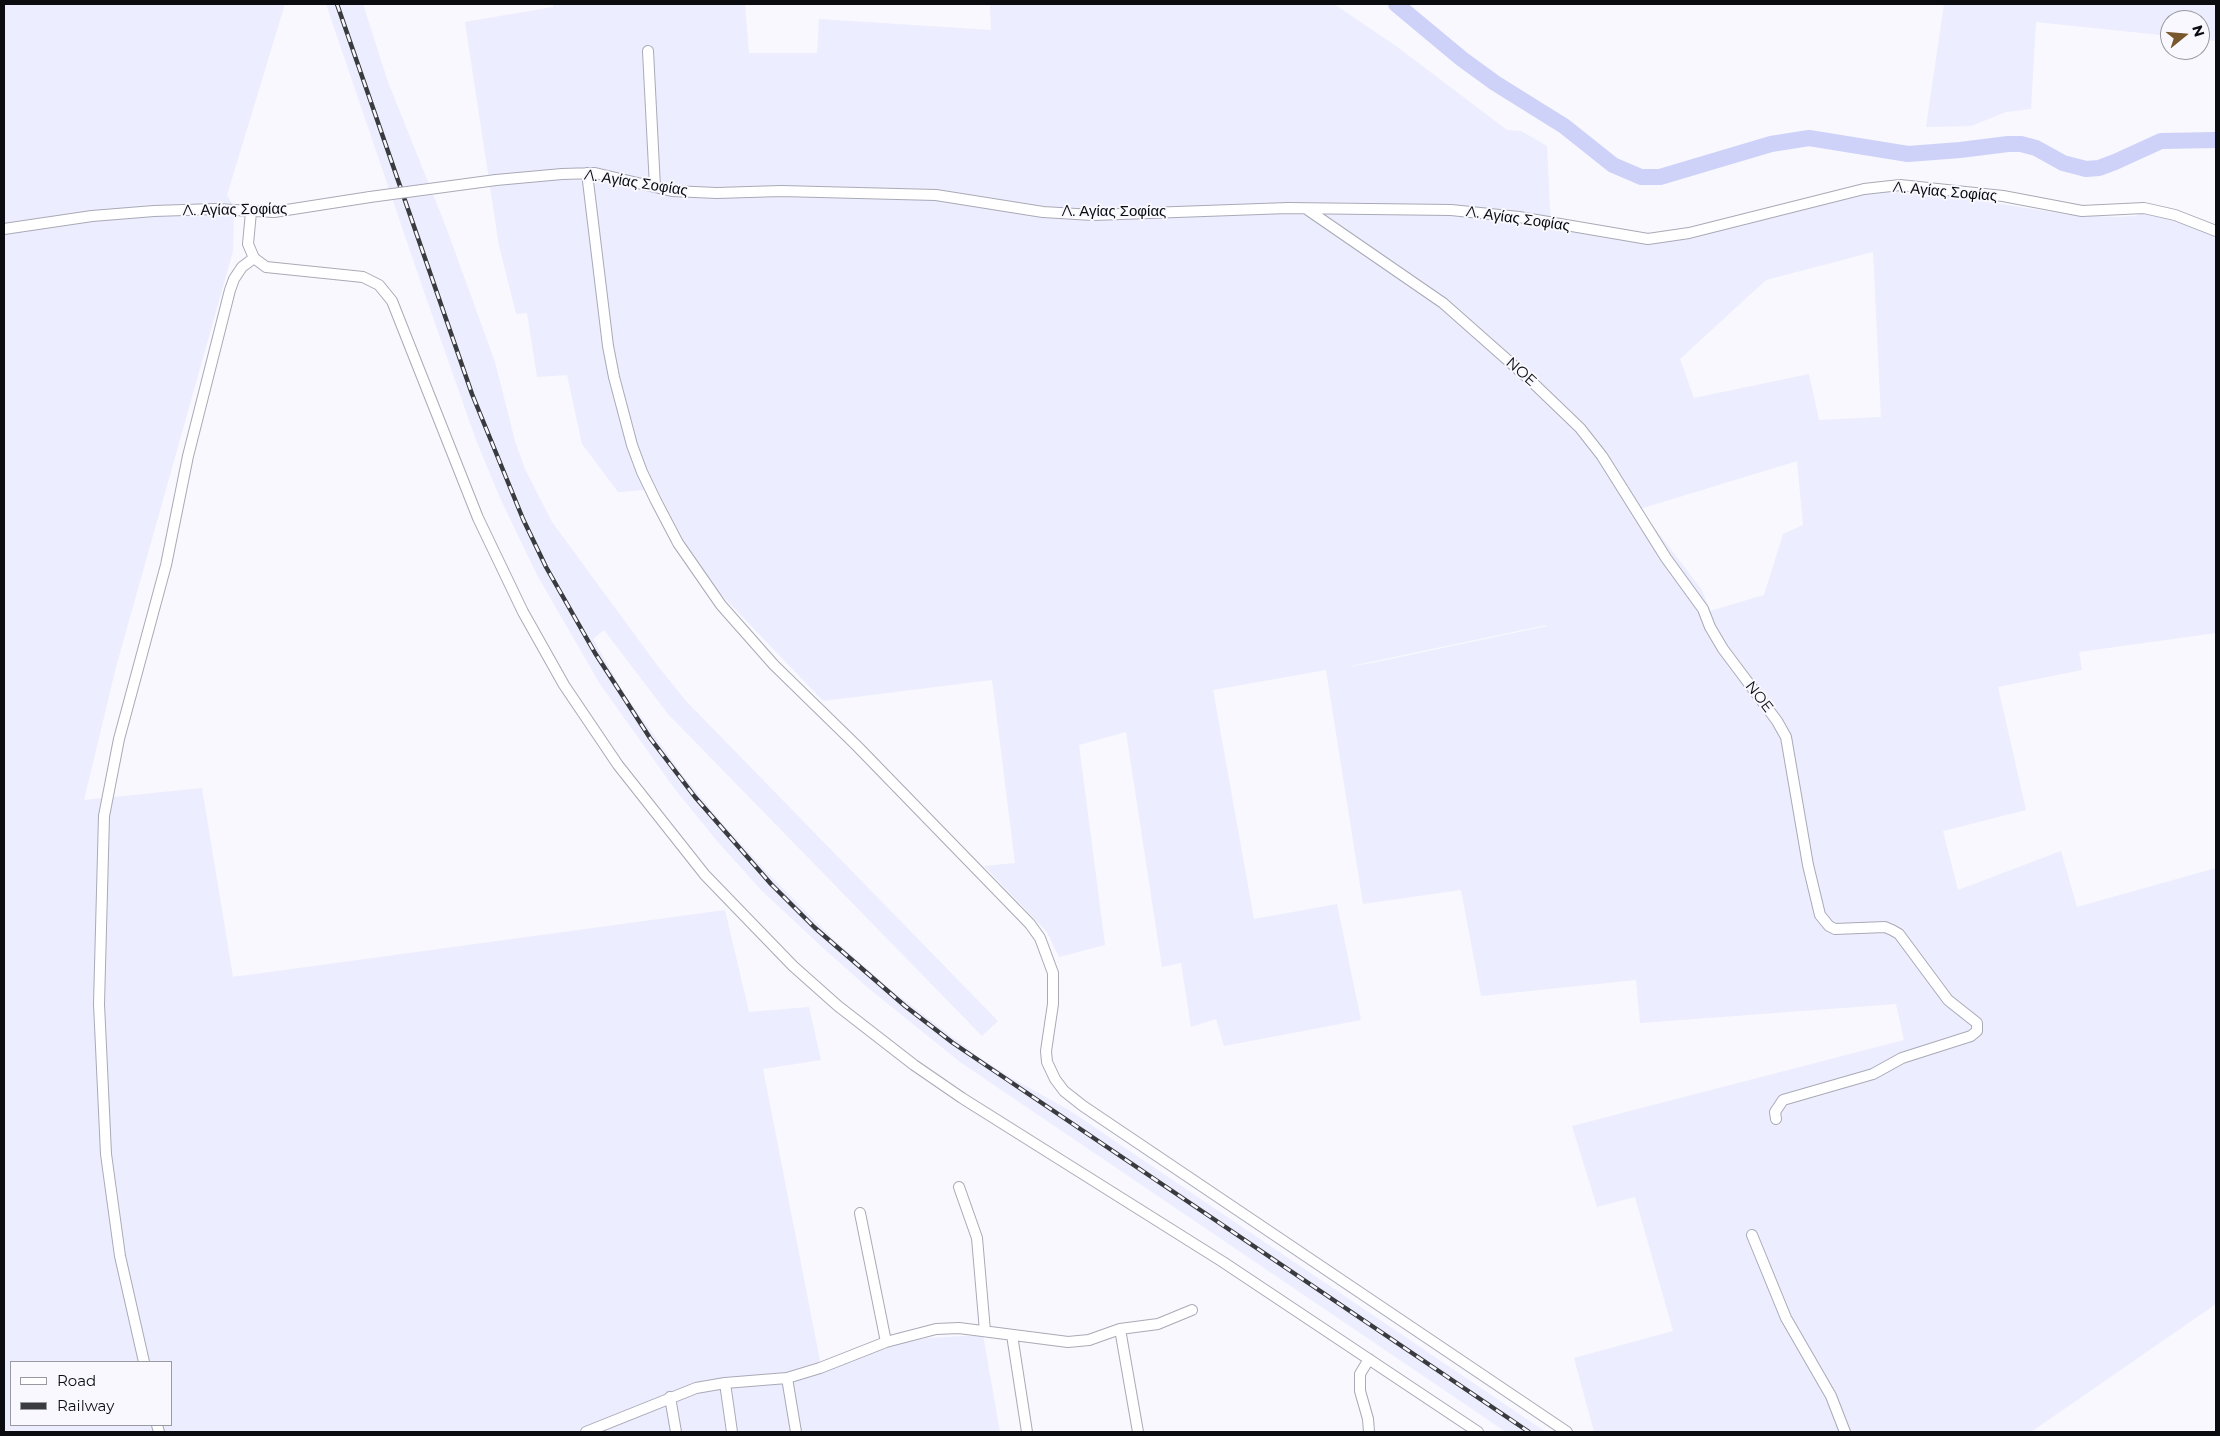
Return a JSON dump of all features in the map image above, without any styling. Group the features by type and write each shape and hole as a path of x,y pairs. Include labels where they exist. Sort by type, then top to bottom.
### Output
{"street":[{"path":"648,52 655,187"},
{"path":"587,173 608,346 614,377 642,472 656,501 700,577 726,611 781,672 864,753 1030,924 1040,938 1053,972 1053,1004 1046,1051 1047,1062 1055,1080 1064,1091 1083,1106 1567,1432"},
{"name":"Λ. Αγίας Σοφίας","path":"4,229 110,214 215,209 274,212 496,180 595,173 672,191 717,193 781,191 936,195 1043,212 1093,215 1288,208 1308,210 1452,210 1519,218 1648,239 1689,233 1864,189 1900,185 2003,196 2082,211 2144,208 2176,215 2216,232"},
{"name":"NOE","path":"1308,210 1443,303 1529,379 1580,428 1602,456 1666,558 1703,608 1710,627 1723,649 1777,720 1786,737 1808,865 1820,915 1829,926 1836,928 1885,927 1899,934 1948,1000 1977,1023 1977,1031 1971,1036 1902,1058 1873,1074 1783,1100 1775,1112 1776,1119"},
{"path":"251,212 248,244 254,258 266,267 363,277 379,285 392,301 478,518 523,612 564,685 618,765 705,875 793,966 838,1006 962,1098 1218,1259 1478,1432"},
{"path":"144,1361 120,1256 106,1154 99,1004 104,816 119,739 166,565 188,456 230,290 234,279 242,267 254,258"},
{"path":"959,1187 977,1238 985,1331"},
{"path":"860,1213 886,1342"},
{"path":"1752,1235 1786,1318 1830,1396 1845,1432"},
{"path":"586,1432 696,1388 725,1383 787,1378 820,1368 886,1342 936,1329 960,1328 1068,1342 1089,1340 1120,1329 1158,1324 1192,1310"},
{"path":"1120,1329 1138,1432"},
{"path":"1012,1335 1027,1432"},
{"path":"1369,1359 1360,1374 1360,1391 1368,1419 1369,1432"},
{"path":"787,1378 796,1432"},
{"path":"725,1383 732,1432"},
{"path":"670,1398 676,1432"}],"shaded area":[{"path":"4,4 285,4 227,195 234,207 233,251 116,667 84,800 202,788 233,977 725,910 749,1012 809,1007 821,1060 763,1069 822,1371 873,1349 927,1338 983,1335 1000,1432 4,1432"},
{"path":"326,4 363,4 388,82 446,227 495,362 515,441 525,469 552,522 657,665 686,701 998,1021 982,1036 668,714 604,630 593,639 624,693 681,773 723,824 830,936 890,989 976,1055 1008,1076 1069,1110 1546,1432 1506,1432 960,1062 867,987 822,947 761,890 717,841 674,788 600,684 537,575 500,498 476,440"},
{"path":"553,4 745,4 749,53 817,53 819,19 991,30 990,4 1334,4 1396,46 1507,130 1521,131 1547,146 1551,227 1646,243 1864,193 1907,189 2070,215 2119,217 2136,216 2139,212 2166,215 2216,233 2216,633 2079,652 2082,670 1998,687 2026,810 1943,831 1958,890 2061,851 2077,907 2216,868 2216,1304 2031,1432 1594,1432 1574,1358 1673,1331 1635,1197 1597,1207 1572,1126 1904,1040 1896,1004 1640,1023 1636,980 1481,996 1461,890 1363,904 1326,670 1213,690 1254,919 1337,904 1361,1020 1224,1046 1216,1019 1191,1027 1181,963 1162,967 1126,732 1079,745 1105,945 1059,957 1047,932 984,866 1015,863 992,680 823,701 713,586 684,541 657,489 618,492 582,444 567,375 537,377 527,313 516,314 499,246 465,22 553,7","holes":["1873,252 1881,417 1819,420 1809,374 1694,398 1680,359 1766,280","1797,461 1803,525 1783,534 1764,595 1710,611 1702,590 1640,509","1546,625 1372,663 1346,667"]},
{"path":"1944,4 2216,4 2216,41 2210,40 2210,10 2160,10 2160,35 2036,22 2031,109 2006,112 1971,126 1926,127"}],"waterway":[{"path":"1396,4 1462,59 1495,83 1564,126 1613,165 1641,177 1660,177 1771,144 1809,138 1908,154 2021,144 2036,148 2063,163 2086,169 2099,168 2161,141 2216,140"}],"railway":[{"path":"337,4 472,394 523,519 546,567 595,653 650,738 695,797 771,884 814,927 905,1006 953,1043 1529,1432"}]}
